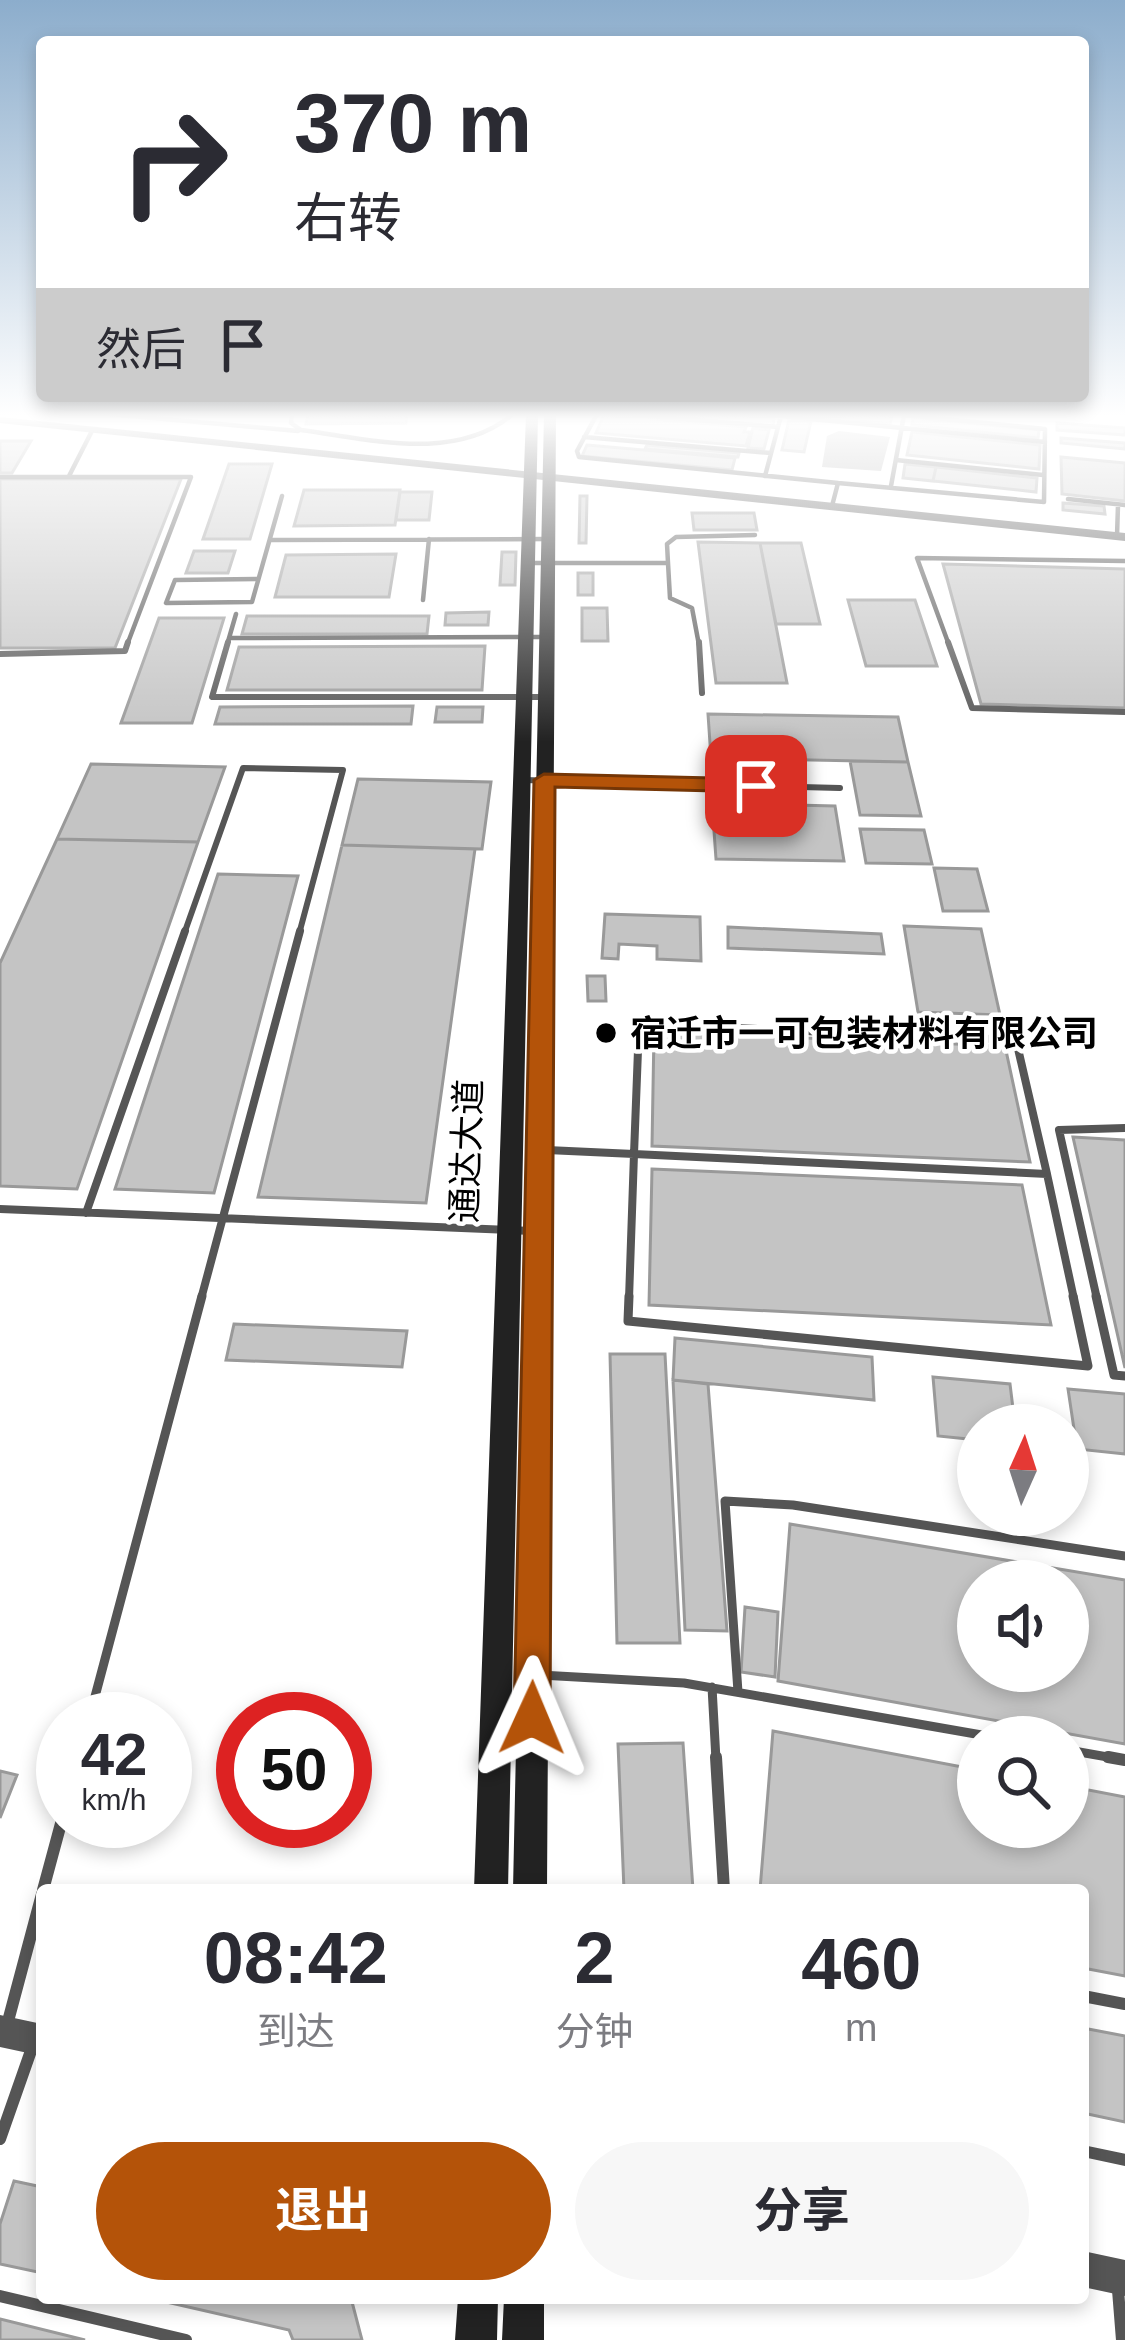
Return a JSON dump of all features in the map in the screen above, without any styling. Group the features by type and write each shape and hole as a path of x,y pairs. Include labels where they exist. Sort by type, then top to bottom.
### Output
{"main road":[{"name":"通达大道","path":"491,1884 509,1230 533,780 538,523"},
{"name":"通达大道","path":"530,1884 539,1150 533,780"},
{"path":"476,2340 478,2304"},
{"path":"523,2340 524,2304"}],"street":[{"path":"992,523 1121,537"}],"lane":[{"path":"0,654 125,651 173,523"},
{"path":"258,579 175,580 166,603 252,602 275,523"},
{"path":"702,693 697,616 692,608 670,598 667,544 676,537 755,535"},
{"path":"423,600 430,539"},
{"path":"270,540 430,539 668,563"},
{"path":"1125,562 917,558 972,708 1125,712"},
{"path":"236,614 212,697 535,697"},
{"path":"229,638 536,638"},
{"path":"86,1213 243,768 344,770 96,1692"},
{"path":"533,780 840,788"},
{"path":"639,1024 1010,1038 1022,1050 1047,1174 1088,1366 628,1321 639,1024"},
{"path":"1125,1128 1059,1130 1114,1376 1125,1376"},
{"path":"539,1150 1047,1174"},
{"path":"0,1209 538,1232"},
{"path":"738,1692 725,1501 793,1505 1125,1556"},
{"path":"497,1673 712,1687 957,1731"},
{"path":"712,1687 724,1884"},
{"path":"1089,1754 1125,1760"},
{"path":"44,1884 54,1848"},
{"path":"0,2139 36,1933"},
{"path":"1089,1997 1125,2004"},
{"path":"1089,2152 1125,2160"},
{"path":"1108,2274 1122,2340"},
{"path":"0,2296 187,2340"}],"building":[{"path":"0,523 164,523 115,648 0,648"},
{"path":"208,523 255,523 250,539 203,539"},
{"path":"295,523 395,523 395,525"},
{"path":"579,523 586,523 586,543 579,543"},
{"path":"693,523 756,523 757,530 694,530"},
{"path":"698,542 760,543 787,683 716,683"},
{"path":"760,543 801,543 820,624 776,624"},
{"path":"194,551 235,551 228,573 186,573"},
{"path":"502,552 516,552 515,585 500,585"},
{"path":"396,554 389,597 275,597 286,555"},
{"path":"943,564 1125,569 1125,708 981,704"},
{"path":"578,573 593,573 593,595 578,595"},
{"path":"848,600 915,600 937,666 866,666"},
{"path":"582,608 607,608 608,641 582,641"},
{"path":"489,612 488,625 445,625 446,613"},
{"path":"247,616 429,616 427,634 242,634"},
{"path":"159,618 224,618 192,723 121,723"},
{"path":"485,646 482,690 227,690 239,647"},
{"path":"413,706 411,724 215,724 220,707"},
{"path":"437,707 483,707 482,722 435,722"},
{"path":"708,714 898,717 908,762 711,758"},
{"path":"850,761 908,762 921,816 860,815"},
{"path":"91,764 225,767 198,842 57,839"},
{"path":"358,779 491,782 482,849 342,845"},
{"path":"712,803 835,806 844,861 716,859"},
{"path":"860,829 924,830 932,864 866,863"},
{"path":"57,839 198,842 77,1189 0,1186 0,963"},
{"path":"342,845 475,849 426,1203 258,1197"},
{"path":"934,868 977,869 988,911 943,911"},
{"path":"218,874 298,876 214,1193 115,1189"},
{"path":"605,914 700,917 701,961 657,959 657,946 619,944 618,959 602,958"},
{"path":"904,926 981,929 1000,1015 918,1012"},
{"path":"728,927 881,934 884,954 728,948"},
{"path":"587,976 605,976 606,1001 588,1001"},
{"path":"654,1032 1005,1046 1030,1162 652,1146"},
{"path":"1073,1137 1125,1140 1125,1368"},
{"path":"652,1169 1022,1185 1051,1325 649,1305"},
{"path":"234,1324 407,1331 402,1367 226,1360"},
{"path":"675,1338 872,1357 874,1400 673,1380"},
{"path":"610,1354 665,1354 680,1643 617,1643"},
{"path":"933,1377 1010,1384 1012,1404 957,1404 957,1438 938,1436"},
{"path":"673,1380 708,1384 727,1631 685,1630"},
{"path":"1068,1389 1125,1394 1125,1454 1089,1450 1089,1404 1070,1404"},
{"path":"790,1524 1005,1560 957,1560 957,1692 1089,1692 1089,1574 1125,1580 1125,1744 1089,1737 1089,1716 971,1716 778,1681"},
{"path":"745,1607 778,1612 775,1677 741,1672"},
{"path":"773,1731 957,1766 957,1848 1089,1848 1089,1790 1125,1797 1125,1976 1089,1969 1089,1884 760,1884"},
{"path":"683,1743 693,1884 624,1884 618,1744"},
{"path":"0,1771 17,1775 0,1818"},
{"path":"1089,2029 1125,2036 1125,2122 1089,2114"},
{"path":"14,2181 36,2186 36,2272 0,2264 0,2224"},
{"path":"175,2304 353,2304 362,2340 293,2340 289,2330"},
{"path":"0,2319 85,2340 0,2340"}],"place":[{"name":"宿迁市一可包装材料有限公司","path":"606,1033"}],"route":[{"path":"532,1718 544,780 756,786"}]}
